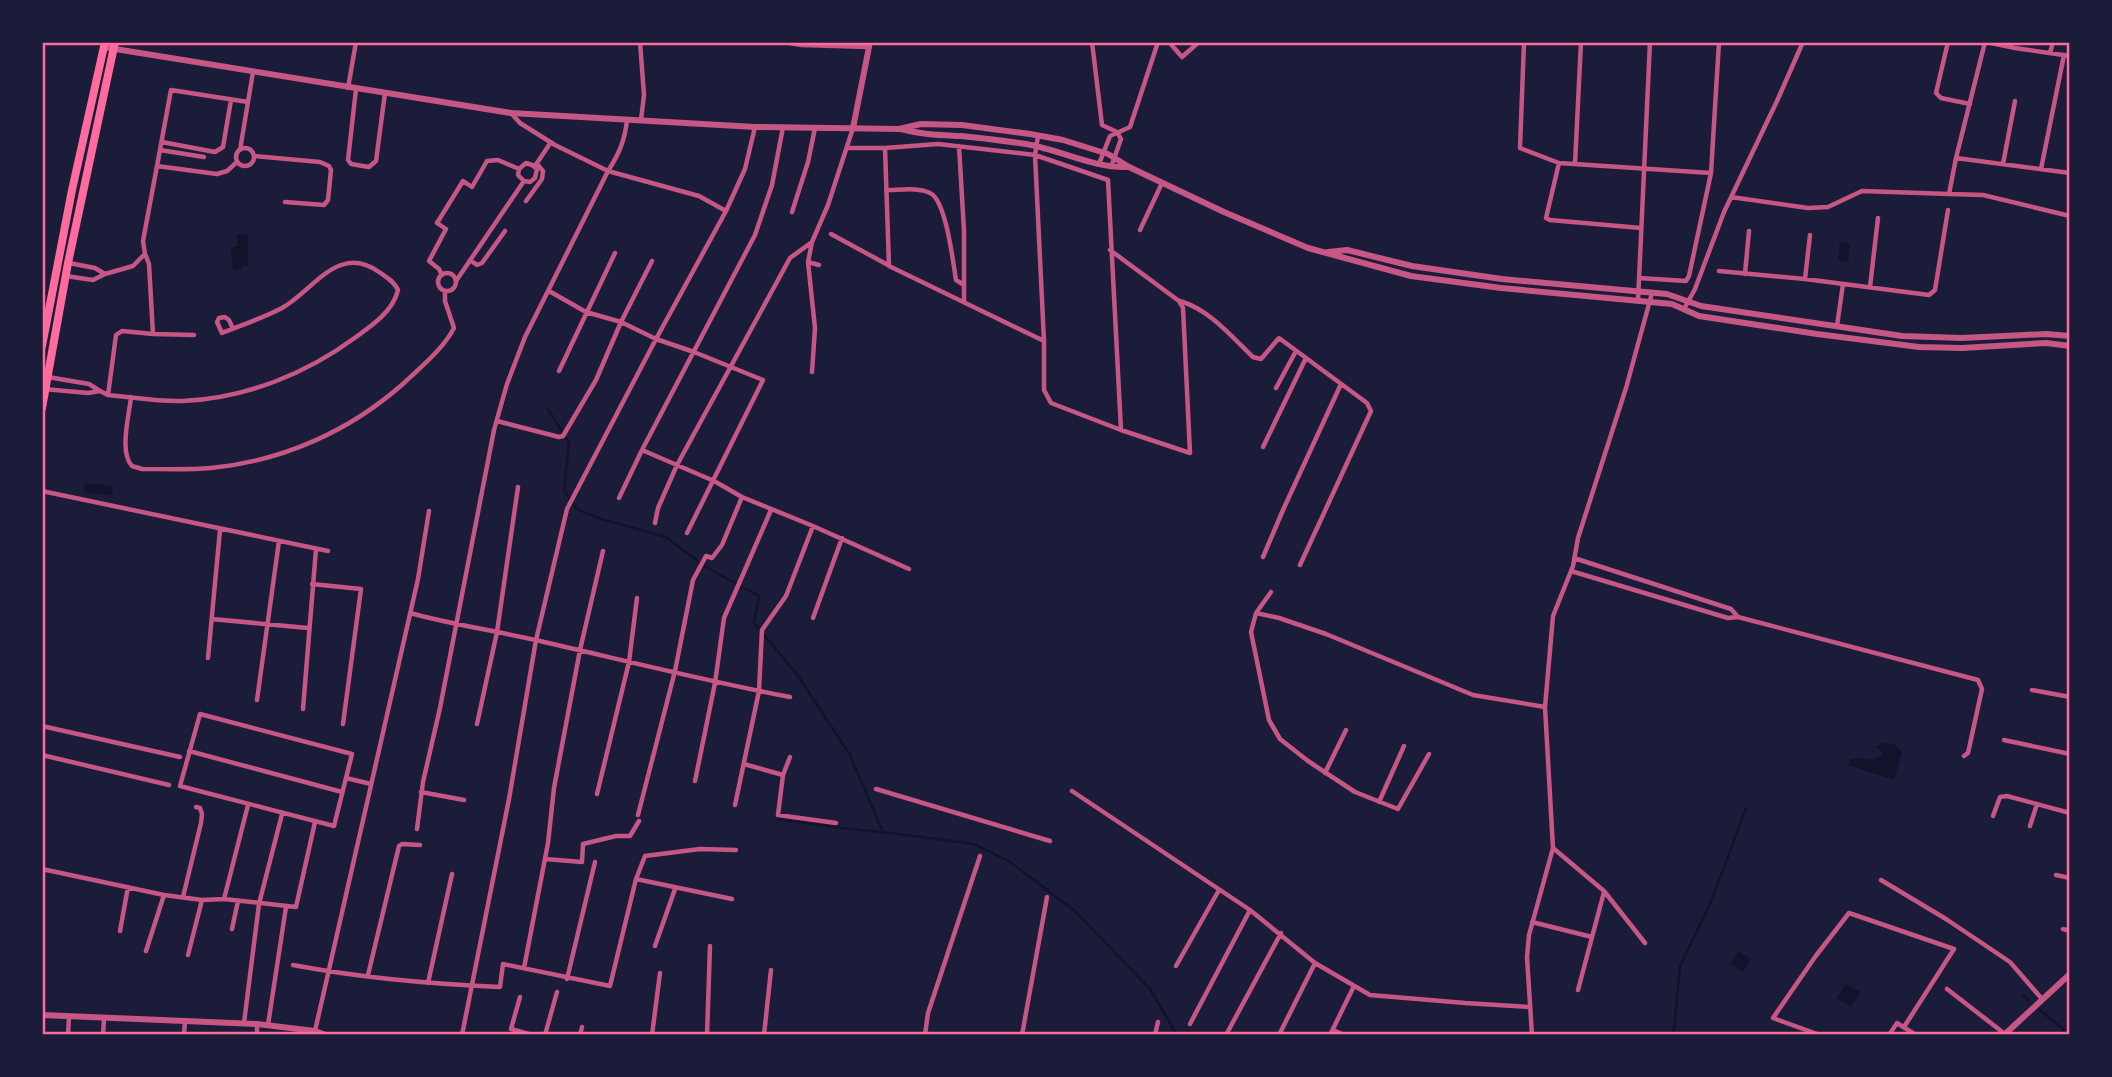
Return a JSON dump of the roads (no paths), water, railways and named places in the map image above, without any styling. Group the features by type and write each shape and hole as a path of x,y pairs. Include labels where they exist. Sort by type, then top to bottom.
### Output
{"main road":[{"path":"42,346 104,45"},
{"path":"42,408 45,377 65,276 115,46"}],"street":[{"path":"356,42 348,160 351,164 369,167 376,161 385,93"},
{"path":"640,42 644,95 641,120"},
{"path":"783,42 800,45 869,45 848,148 812,242 808,262 815,328 812,372"},
{"path":"1092,42 1102,125 1117,132 1121,139 1111,167"},
{"path":"1099,164 1110,136 1130,127 1158,42"},
{"path":"1169,42 1182,57 1199,42"},
{"path":"1524,42 1520,148 1559,163 1711,173"},
{"path":"1575,164 1581,42"},
{"path":"1638,301 1650,42"},
{"path":"1639,278 1686,281 1689,276 1711,173 1719,42"},
{"path":"1684,309 1731,197 1803,42"},
{"path":"1948,42 1936,93 1941,98 1970,104"},
{"path":"1949,194 1986,42 2067,56 2041,169"},
{"path":"2050,53 2053,42"},
{"path":"104,45 511,113 755,127 899,129 922,135 961,136 1035,146 1111,167 1129,167"},
{"path":"240,150 249,149 254,156 253,162 248,166 237,162 236,156 240,150 253,72"},
{"path":"153,334 149,264 143,241 171,90 248,103"},
{"path":"162,142 215,152 223,147 231,100"},
{"path":"2003,164 2015,101"},
{"path":"511,113 520,123 551,142 608,171 699,196 726,211"},
{"path":"417,829 421,792 497,421 507,384 525,337 620,150 627,119"},
{"path":"899,129 921,124 962,125 1063,140 1115,158 1224,212 1308,248 1410,276 1501,288 1672,304 1699,316 1901,345 1962,348 2046,344 2070,346"},
{"path":"462,1035 509,799 536,640 568,509 726,211 745,169 755,127"},
{"path":"619,498 755,235 772,185 783,127"},
{"path":"792,212 808,162 815,128"},
{"path":"1038,135 1035,155 1044,390 1051,403 1190,453 1184,312 1179,301"},
{"path":"526,201 542,178 543,171 536,165 526,163 519,169 518,175 523,181 530,182 536,178 536,165 551,142"},
{"path":"848,148 938,144 1035,155 1108,180 1121,430"},
{"path":"959,146 964,231 964,302"},
{"path":"885,148 889,266"},
{"path":"160,150 204,157"},
{"path":"254,156 320,162 329,166 331,170 328,200 324,205 285,202"},
{"path":"1956,158 2070,173"},
{"path":"442,275 429,261 446,229 437,223 463,181 472,187 487,161 498,160 519,169"},
{"path":"157,166 217,174 227,171 237,162"},
{"path":"1559,163 1546,218 1641,228"},
{"path":"444,291 453,289 523,181"},
{"path":"1140,230 1162,183"},
{"path":"886,190 929,192 937,198 956,280 964,285"},
{"path":"1731,197 1808,208 1828,207 1862,191 1983,195 2070,216"},
{"path":"1718,271 1926,295 1936,290 1948,210"},
{"path":"1870,287 1878,218"},
{"path":"470,261 477,265 482,263 505,231"},
{"path":"1745,274 1749,231"},
{"path":"831,234 889,266 1044,341"},
{"path":"1805,279 1811,235"},
{"path":"655,523 658,508 677,466 790,258 812,242"},
{"path":"1110,250 1179,301 1193,305 1213,319 1254,356 1261,359 1279,338 1367,403 1371,411 1300,565"},
{"path":"1324,252 1347,250 1412,266 1503,279 1667,294 1701,306 1919,337 2046,334 2070,336"},
{"path":"559,371 615,253"},
{"path":"65,276 93,280 133,266 145,254"},
{"path":"497,421 559,438 563,436 596,380 652,261"},
{"path":"45,377 89,384 108,395 181,401 251,390 301,372 335,353 372,326 391,306 398,290 394,282 370,266 350,262 328,271 304,293 283,307 233,329"},
{"path":"808,262 819,265"},
{"path":"68,263 95,268 105,274"},
{"path":"442,275 450,274 456,281"},
{"path":"131,397 126,456 132,466 142,469 209,468 239,464 302,447 363,416 396,391 442,345 454,328 444,291 439,285 442,275"},
{"path":"1837,327 1843,284"},
{"path":"549,291 586,312 621,322 656,339 763,380 687,533"},
{"path":"1532,1035 1527,957 1532,922 1553,848 1545,707 1553,616 1571,571 1578,538 1626,388 1652,292"},
{"path":"108,395 116,335 122,331 194,335"},
{"path":"1276,387 1296,351"},
{"path":"1264,447 1306,358"},
{"path":"1263,557 1342,384"},
{"path":"44,389 88,393 100,391"},
{"path":"642,450 714,481 771,510 842,538 909,569"},
{"path":"477,724 497,632 518,487"},
{"path":"42,491 328,551"},
{"path":"545,859 582,862 583,844 616,836 631,836 639,818 675,671 693,580 706,556 712,558 722,545 742,497"},
{"path":"695,781 715,683 724,618 771,510"},
{"path":"315,1031 410,613 429,511"},
{"path":"735,806 759,691 762,630 786,596 813,526"},
{"path":"208,658 220,530"},
{"path":"813,618 842,538"},
{"path":"257,699 279,541"},
{"path":"303,709 316,549"},
{"path":"524,968 545,859 554,788 579,650 603,551"},
{"path":"1574,558 1731,609 1738,617"},
{"path":"1571,571 1728,618 1738,617 1978,680 1982,689 1968,753 1964,756"},
{"path":"312,584 361,589 343,724"},
{"path":"1651,595 1655,584"},
{"path":"1271,592 1256,613 1251,632 1269,720 1280,739 1355,792 1398,809 1429,754"},
{"path":"597,794 629,662 637,598"},
{"path":"410,613 675,671 715,683 790,697"},
{"path":"1256,613 1326,634 1473,695 1545,707"},
{"path":"212,619 308,628"},
{"path":"2032,690 2070,697"},
{"path":"200,714 352,754 334,826 180,786 189,751 200,714"},
{"path":"42,726 180,757"},
{"path":"1325,773 1346,730"},
{"path":"2004,740 2070,754"},
{"path":"1379,802 1404,746"},
{"path":"189,751 342,792"},
{"path":"42,755 169,785"},
{"path":"790,757 783,775 778,815 836,823"},
{"path":"744,764 783,775"},
{"path":"346,778 371,784"},
{"path":"876,789 1049,841"},
{"path":"1072,791 1250,910 1315,962 1370,995 1530,1007"},
{"path":"421,792 464,800"},
{"path":"1993,816 2000,797 2007,796 2070,813"},
{"path":"2031,826 2037,804"},
{"path":"223,899 248,805"},
{"path":"183,897 201,823 202,814 200,808 196,807"},
{"path":"244,1024 259,904 282,814"},
{"path":"42,869 164,895 296,908 315,822"},
{"path":"368,975 399,846 420,845"},
{"path":"1553,848 1604,891 1645,943"},
{"path":"293,965 428,982 500,987 503,964 610,986 636,879 645,856 700,849 736,850"},
{"path":"925,1035 928,1013 980,856"},
{"path":"568,979 595,862"},
{"path":"428,982 452,874"},
{"path":"2056,875 2070,878"},
{"path":"636,879 732,899"},
{"path":"1881,880 2010,962 2042,999"},
{"path":"120,931 128,887"},
{"path":"655,946 675,888"},
{"path":"1176,966 1219,890"},
{"path":"1578,990 1604,891"},
{"path":"146,950 164,895"},
{"path":"1022,1035 1047,897"},
{"path":"188,955 202,900"},
{"path":"232,929 238,901"},
{"path":"268,1026 286,907"},
{"path":"1190,1024 1250,910"},
{"path":"1820,1035 1773,1018 1849,913 1954,949 1903,1027"},
{"path":"1532,922 1592,937"},
{"path":"2063,929 2070,931"},
{"path":"1226,1035 1281,933"},
{"path":"708,1035 710,946"},
{"path":"1279,1035 1315,962"},
{"path":"764,1035 771,971"},
{"path":"652,1035 660,973"},
{"path":"1947,989 2005,1035 2070,974"},
{"path":"1345,1035 1332,1033 1354,986"},
{"path":"545,1035 557,992"},
{"path":"520,997 511,1029 532,1035"},
{"path":"42,1015 257,1024 315,1031 326,1035"},
{"path":"68,1035 69,1017"},
{"path":"103,1035 104,1019"},
{"path":"184,1035 185,1021"},
{"path":"1155,1035 1158,1022"},
{"path":"1889,1035 1896,1023 1916,1035"},
{"path":"257,1024 257,1035"},
{"path":"580,1035 582,1027"}],"waterway":[{"path":"548,409 569,443 564,490 577,509 601,519 666,537 704,566 759,596 754,623 796,673 850,755 883,832 974,844 1010,862 1075,911 1150,989 1177,1035"},
{"path":"1672,1035 1680,966 1711,902 1746,808"},
{"path":"778,819 883,832"},
{"path":"2023,995 2029,1001"},
{"path":"2040,1010 2070,1035"}]}
